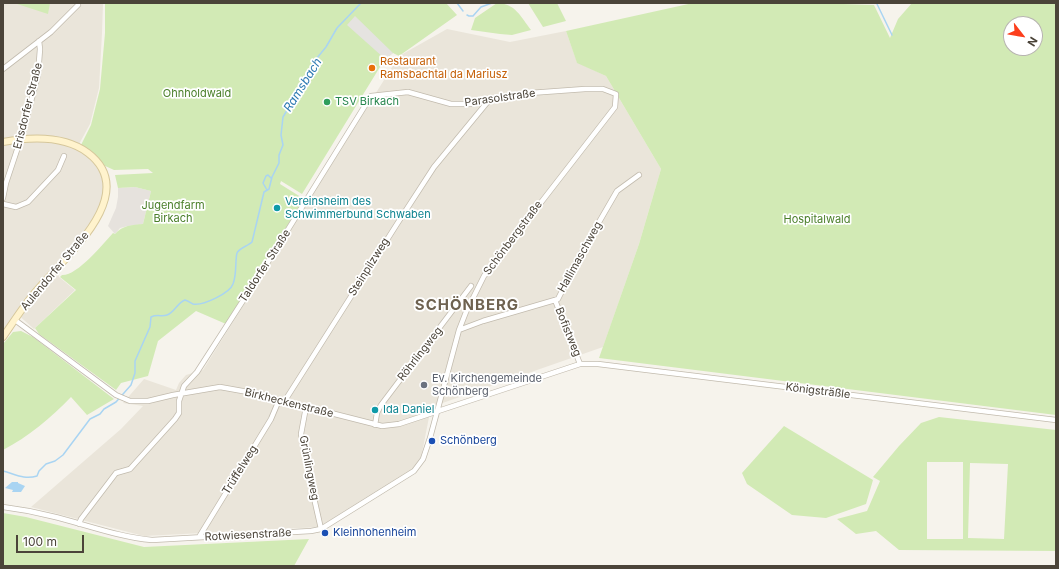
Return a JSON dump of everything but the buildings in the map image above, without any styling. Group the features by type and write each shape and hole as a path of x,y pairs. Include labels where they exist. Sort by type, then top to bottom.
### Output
{"main road":[{"name":"Aulendorfer Straße","path":"3,142 20,140 51,140 78,146 91,156 101,168 105,177 106,191 103,206 89,231 36,291 3,337"}],"street":[{"path":"3,70 51,32 78,5"},
{"name":"Erisdorfer Straße","path":"3,198 5,184 20,140 38,74 40,49 39,41"},
{"name":"Parasolstraße","path":"371,96 408,92 451,104 470,104 490,99 530,93 585,89 603,90 616,94 615,106"},
{"name":"Taldorfer Straße","path":"181,394 184,386 197,372 266,265 371,96"},
{"name":"Steinpilzweg","path":"282,401 434,167 490,99"},
{"name":"Schönbergstraße","path":"438,410 459,330 466,312 484,276 615,106"},
{"path":"3,204 16,207 28,202 58,170 64,156"},
{"name":"Hallimaschweg","path":"459,330 483,321 558,299 580,255 618,191 639,174"},
{"name":"Röhrlingweg","path":"375,425 377,413 381,404 471,286"},
{"name":"Bofistweg","path":"556,300 580,364"},
{"name":"Birkheckenstraße","path":"15,320 123,399 130,401 148,401 220,387 382,426 399,424 580,364"},
{"name":"Königsträßle","path":"580,364 598,364 1056,420"},
{"path":"79,524 81,519 116,473 130,469 179,414 181,394"},
{"name":"Trüffelweg","path":"199,537 282,401"},
{"name":"Grünlingweg","path":"306,407 301,434 321,529"},
{"name":"Rotwiesenstraße","path":"3,507 52,516 141,539 152,540 311,531 321,529 414,471 423,459 438,410"}],"shaded area":[{"path":"3,3 103,3 99,88 90,124 78,146 96,161 106,184 99,214 56,268 59,277 75,290 34,329 16,313 3,332"},
{"path":"355,16 393,53 384,58 347,25"},
{"path":"447,29 510,42 566,31 577,62 606,76 661,169 639,244 603,347 431,407 421,458 413,470 319,527 144,536 31,507 121,429 143,406 123,403 144,379 176,390 179,383 186,375 203,370 399,56"},
{"path":"135,187 151,191 143,224 120,228 115,234 108,226 116,208 118,188"}],"green space":[{"path":"14,3 50,3 48,14"},
{"name":"Ohnholdwald","path":"105,3 446,3 457,15 399,56 393,53 384,58 383,62 302,194 281,181 280,184 304,199 226,324 196,311 158,341 148,376 121,383 116,390 39,334 35,328 76,290 60,277 62,275 75,271 96,252 113,233 115,234 128,226 143,224 151,191 135,187 118,188 115,175 153,173 148,169 114,170 103,165 93,153 81,145 91,125 100,89 105,33"},
{"path":"497,3 508,5 513,8 531,30 512,35 471,30 475,18"},
{"path":"528,3 557,3 566,21 543,27"},
{"name":"Hospitalwald","path":"693,3 814,3 874,5 890,38 898,19 912,3 1056,3 1056,415 599,358 639,244 661,169 606,76 577,63 566,31"},
{"path":"21,331 33,337 114,399 87,415 71,397 39,426 3,450 3,344 13,332"},
{"path":"939,417 1056,430 1056,551 899,550 876,531 856,534 837,519 867,511 880,481 873,477 921,423","holes":["927,462 963,462 963,539 927,539","970,463 1008,464 1004,539 968,538"]},
{"path":"784,426 873,480 866,504 826,518 792,515 747,484 742,473"},
{"path":"3,513 26,517 144,547 309,539 294,566 5,566 3,564"}],"water":[{"path":"12,482 18,482 25,486 21,492 12,492 13,490 5,488"}],"waterway":[{"name":"Ramsbach","path":"3,471 24,477 37,476 39,471 46,464 55,461 63,455 90,419 100,414 104,409 116,402 131,385 135,373 135,361 150,327 151,317 167,315 185,300 193,304 209,301 222,295 231,288 235,276 237,253 252,242 264,192 269,189 272,177 279,163 279,155 283,145 281,135 283,117 302,82 337,28 361,3"},
{"name":"Ramsbach","path":"457,3 463,11"},
{"name":"Ramsbach","path":"467,15 473,16 481,7 492,3"},
{"path":"877,4 892,35"},
{"name":"Ramsbach","path":"267,190 263,183 266,176 268,175 271,178 272,177"}],"place":[{"name":"Restaurant Ramsbachtal da Mariusz","path":"372,68"},
{"name":"TSV Birkach","path":"327,102"},
{"name":"Vereinsheim des Schwimmerbund Schwaben","path":"277,208"},
{"name":"Ev. Kirchengemeinde Schönberg","path":"424,385"},
{"name":"Ida Daniel","path":"375,410"},
{"name":"Schönberg","path":"432,441"},
{"name":"Kleinhohenheim","path":"325,533"}],"district":[{"name":"SCHÖNBERG","path":"467,305"}],"park label":[{"name":"Jugendfarm Birkach","path":"173,212"}]}
